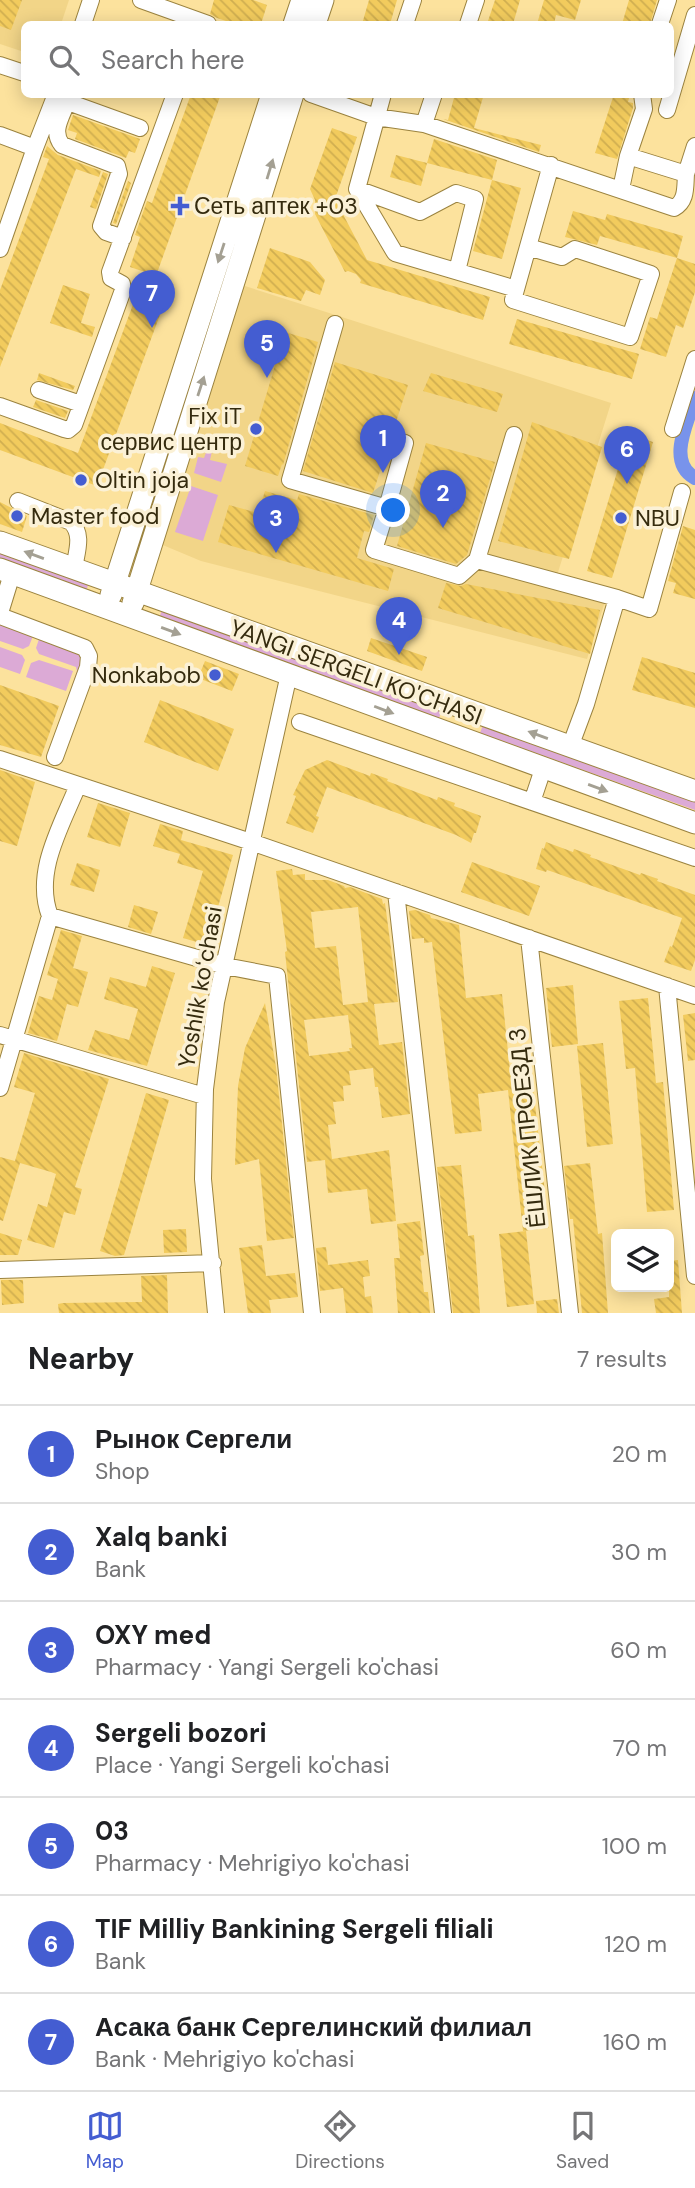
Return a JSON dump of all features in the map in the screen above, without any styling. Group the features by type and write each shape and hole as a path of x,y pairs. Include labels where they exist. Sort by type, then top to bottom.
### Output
{"main road":[{"path":"296,21 302,0"},
{"path":"316,21 323,0"},
{"path":"107,607 271,98"},
{"path":"129,616 292,98"},
{"name":"YANGI SERGELI KO'CHASI","path":"0,542 695,791"},
{"name":"YANGI SERGELI KO'CHASI","path":"6,571 695,823"},
{"path":"466,741 461,733 463,724 477,714"}],"street":[{"path":"84,21 91,0"},
{"path":"141,0 200,21"},
{"path":"406,21 413,0"},
{"path":"469,21 475,0"},
{"path":"661,21 668,0"},
{"path":"674,86 695,15"},
{"path":"0,65 21,72"},
{"path":"0,249 35,148 63,98"},
{"path":"64,98 56,131 62,145 117,166 119,174 101,226 106,232 123,238"},
{"path":"66,98 140,128"},
{"path":"0,406 68,430 74,425 123,290 122,284 110,275 174,98"},
{"path":"322,98 376,117 424,124 674,208 680,205 684,197 686,174 695,146"},
{"path":"382,98 357,189 395,253 516,289"},
{"path":"424,124 433,98"},
{"path":"621,189 628,156 644,109 643,98"},
{"path":"667,110 671,98"},
{"path":"0,135 35,148"},
{"path":"628,156 686,174"},
{"path":"528,247 562,257 575,249 650,274 630,337 513,300 516,289 551,166"},
{"path":"357,189 420,212 456,193 475,199 457,271"},
{"path":"335,324 290,480 387,508"},
{"path":"673,429 695,359"},
{"path":"39,390 81,404"},
{"path":"405,443 374,550 459,576 477,560 514,435"},
{"path":"477,560 649,609 682,492"},
{"path":"18,501 71,522 77,528 79,533 74,569"},
{"path":"6,571 0,614 85,648 89,656 88,667 55,757"},
{"path":"570,747 586,704 617,598"},
{"name":"Yoshlik koʻchasi","path":"216,1313 204,1179 204,1096 216,1002 289,674"},
{"path":"300,722 695,858"},
{"path":"0,759 251,842 695,996"},
{"path":"532,802 543,769"},
{"path":"0,1088 7,1038 50,916 44,903 46,867 78,785"},
{"path":"396,892 443,1313"},
{"path":"50,916 225,966 277,975 312,1313"},
{"name":"ЁШЛИК ПРОЕЗД 3","path":"528,938 570,1313"},
{"path":"667,986 695,1276"},
{"path":"7,1038 204,1096"},
{"path":"0,1270 213,1263"}],"shaded area":[{"path":"0,0 69,0 62,21 21,21 21,51 0,44"},
{"path":"226,280 611,403 554,585 606,598 587,659 201,561 158,543"},
{"path":"207,450 212,451 210,460 227,464 221,482 194,473 198,457 204,458"},
{"path":"191,486 218,495 203,541 175,532"},
{"path":"0,553 88,585 86,592 0,561"},
{"path":"162,610 442,710 439,718 159,618"},
{"path":"0,625 33,636 29,646 23,649 0,641"},
{"path":"39,639 80,654 83,662 48,754 77,671 76,667 39,654 36,648"},
{"path":"0,647 22,655 25,660 20,674 0,667"},
{"path":"39,660 73,671 66,691 26,677 31,663"},
{"path":"483,725 695,802 695,810 480,733"}],"building":[{"path":"0,0 22,0 11,30 0,26"},
{"path":"214,0 253,0 267,5 262,21 226,21 210,14"},
{"path":"369,0 397,0 391,21 363,21"},
{"path":"495,0 520,0 514,21 488,21"},
{"path":"544,0 581,0 575,20 556,15 555,21 538,21"},
{"path":"629,0 657,0 651,21 623,21"},
{"path":"190,98 220,98 156,276 172,282 97,486 0,450 0,423 78,453 145,272 130,267 140,237 135,235 147,201 152,203"},
{"path":"454,98 483,98 474,128 541,145 539,152 443,119 448,120"},
{"path":"613,98 629,98 628,102 633,103 633,108 617,159 595,153"},
{"path":"73,115 140,139 135,153 129,151 126,158 75,139 77,133 68,130"},
{"path":"332,128 357,137 335,199 367,260 490,297 483,320 360,283 361,280 356,274 345,272 315,214 315,200 310,189"},
{"path":"434,139 497,160 492,180 427,163"},
{"path":"47,146 58,155 101,171 99,177 76,169 0,367 0,290 49,159 43,157"},
{"path":"396,155 427,163 421,186 390,177"},
{"path":"103,172 108,174 96,209 90,207"},
{"path":"492,180 521,188 502,259 473,251"},
{"path":"128,181 131,183 116,224 113,223"},
{"path":"573,211 605,220 607,214 683,236 677,258 600,236 597,245 565,237"},
{"path":"270,248 310,262 325,280 320,295 306,290 301,301 257,288"},
{"path":"677,258 695,264 695,292 683,328 676,325 666,357 640,349 650,317 657,319"},
{"path":"63,285 90,294 81,323 95,327 92,337 50,323"},
{"path":"517,319 639,354 632,379 509,344"},
{"path":"285,332 318,342 278,476 245,466"},
{"path":"335,362 408,385 373,493 303,471"},
{"path":"39,373 75,386 73,390 37,380"},
{"path":"431,373 503,394 497,412 423,391"},
{"path":"36,400 68,411 65,418 33,407"},
{"path":"532,422 602,447 569,559 498,541"},
{"path":"617,431 653,442 612,578 587,571 621,459 609,456"},
{"path":"426,443 495,462 467,555 456,564 397,546"},
{"path":"265,491 297,500 299,494 374,515 369,532 364,531 357,558 394,569 388,591 218,542 229,505 258,513"},
{"path":"0,502 27,516 22,532 0,524"},
{"path":"683,526 695,530 695,599 673,593 676,583 668,581"},
{"path":"446,583 461,586 466,584 600,610 590,654 438,608"},
{"path":"371,638 427,657 422,671 367,651"},
{"path":"642,657 695,673 695,708 632,690"},
{"path":"205,661 239,674 232,691 198,678"},
{"path":"0,685 59,706 41,757 0,745"},
{"path":"160,700 234,729 218,771 144,742"},
{"path":"327,760 370,776 371,773 388,779 387,781 437,800 438,797 455,803 454,806 481,816 471,843 327,787 313,833 286,823 296,796 293,795 305,770"},
{"path":"0,770 35,782 17,846 0,841"},
{"path":"98,803 130,813 120,847 87,837"},
{"path":"160,824 183,831 181,840 233,855 207,945 183,938 203,871 177,863 180,854 153,846"},
{"path":"546,842 573,852 574,849 591,855 590,857 658,879 657,881 695,895 695,960 691,971 664,962 682,918 553,872 536,869"},
{"path":"472,862 540,886 529,916 461,892"},
{"path":"77,863 100,870 94,892 70,885"},
{"path":"292,869 293,875 305,874 305,880 328,880 382,899 383,904 385,903 398,1002 374,1004 379,1045 402,1042 410,1114 382,1118 373,1068 349,1071 351,1085 343,1086 344,1101 333,1102 336,1124 328,1125 332,1159 389,1150 396,1221 371,1224 367,1189 328,1193 325,1160 307,1162 287,951 276,871","holes":["358,907 368,1002 343,1005 336,946 315,948 311,912","348,1015 352,1048 349,1048 350,1051 309,1056 304,1020"]},
{"path":"134,905 158,912 151,934 128,927"},
{"path":"415,910 430,915 431,918 459,925 466,998 502,994 512,1090 533,1087 549,1228 523,1231 508,1090 478,1094 482,1131 455,1134 432,942 424,943 424,938 412,939 409,911"},
{"path":"61,930 82,936 73,968 88,972 78,1007 67,1004 57,1041 28,1033 39,996 52,1000 58,979 47,975"},
{"path":"152,966 175,973 147,1066 88,1050 95,1030 129,1040 133,1027 138,1009 104,999 110,977 146,987"},
{"path":"573,985 578,1044 552,1047 546,988"},
{"path":"648,998 656,1083 663,1082 674,1210 647,1212 635,1068 626,1069 619,1001"},
{"path":"265,1003 276,1067 294,1238 267,1241 259,1159 235,1165 238,1086 245,1048"},
{"path":"695,1013 695,1060 688,1061 683,1015"},
{"path":"603,1043 613,1144 587,1147 577,1046"},
{"path":"24,1053 109,1079 75,1187 82,1189 75,1215 64,1212 54,1248 27,1240 38,1204 47,1207 56,1174 20,1163 3,1221 0,1220 0,1157 15,1161 35,1093 14,1087"},
{"path":"146,1093 169,1100 124,1255 115,1256 100,1251"},
{"path":"590,1163 598,1234 602,1233 608,1313 582,1313 573,1219 570,1219 564,1166"},
{"path":"461,1165 468,1236 474,1235 480,1313 453,1313 437,1167"},
{"path":"420,1221 424,1255 420,1256 424,1292 428,1292 430,1313 398,1313 394,1258 400,1258 397,1224"},
{"path":"186,1229 187,1252 164,1253 163,1230"},
{"path":"526,1231 534,1304 507,1307 499,1234"},
{"path":"0,1233 22,1240 18,1255 0,1255"},
{"path":"262,1245 266,1276 295,1273 298,1297 269,1300 271,1313 248,1313 239,1248"},
{"path":"326,1247 328,1265 368,1260 370,1276 363,1277 365,1297 371,1296 373,1313 346,1313 343,1288 320,1291 316,1248"},
{"path":"674,1260 678,1260 682,1313 656,1313 654,1299 669,1297 669,1292 674,1292"},
{"path":"167,1275 168,1313 59,1313 58,1304 63,1303 142,1302 141,1276"},
{"path":"1,1280 23,1280 24,1303 2,1305"},
{"path":"557,1299 559,1313 537,1313 536,1301"}],"waterway":[{"path":"695,398 680,452 686,471 695,478"}],"place":[{"name":"Сеть аптек +03","path":"180,206"},
{"name":"Асака банк Сергелинский филиал","path":"152,328"},
{"name":"03","path":"267,378"},
{"name":"Fix iT сервис центр","path":"256,429"},
{"name":"Рынок Сергели","path":"383,473"},
{"name":"Oltin joja","path":"81,480"},
{"name":"TIF Milliy Bankining Sergeli filiali","path":"627,484"},
{"name":"Master food","path":"17,516"},
{"name":"NBU","path":"621,518"},
{"name":"Xalq banki","path":"443,528"},
{"name":"OXY med","path":"276,553"},
{"name":"Sergeli bozori","path":"399,655"},
{"name":"Nonkabob","path":"215,675"}]}
